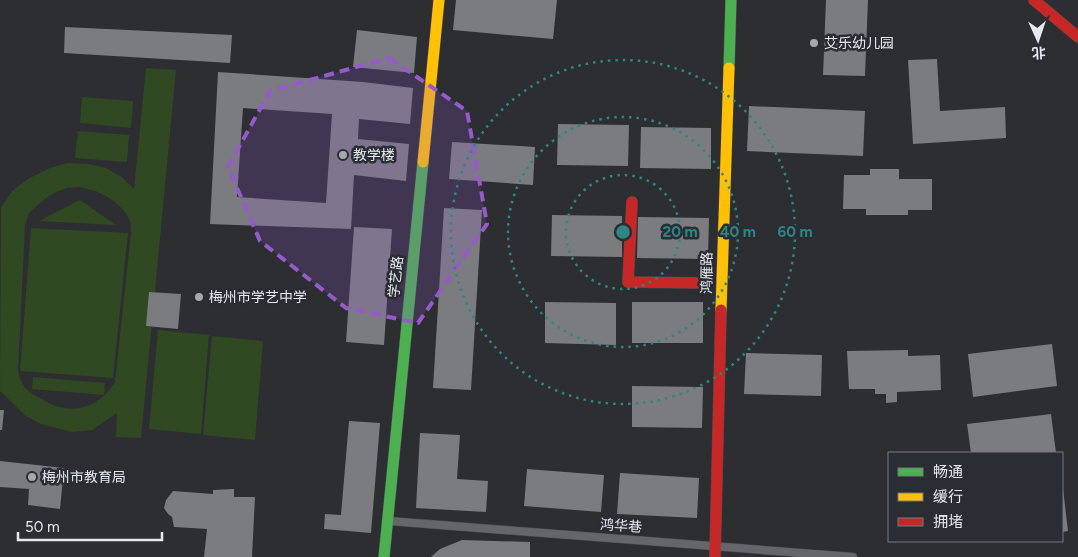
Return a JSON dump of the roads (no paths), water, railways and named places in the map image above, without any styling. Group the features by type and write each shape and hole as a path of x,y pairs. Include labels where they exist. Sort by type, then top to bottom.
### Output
{"street":[{"name":"学艺路","path":"384,557 439,0"},
{"name":"鸿雁路","path":"716,552 724,202 731,0"},
{"path":"1034,0 1078,37"},
{"path":"632,202 628,282 705,283"}],"lane":[{"name":"鸿华巷","path":"387,521 716,552 853,557"}],"place":[{"name":"艾乐幼儿园","path":"814,43"},
{"name":"教学楼","path":"343,155"},
{"name":"梅州市学艺中学","path":"199,297"},
{"name":"梅州市教育局","path":"32,477"}]}
